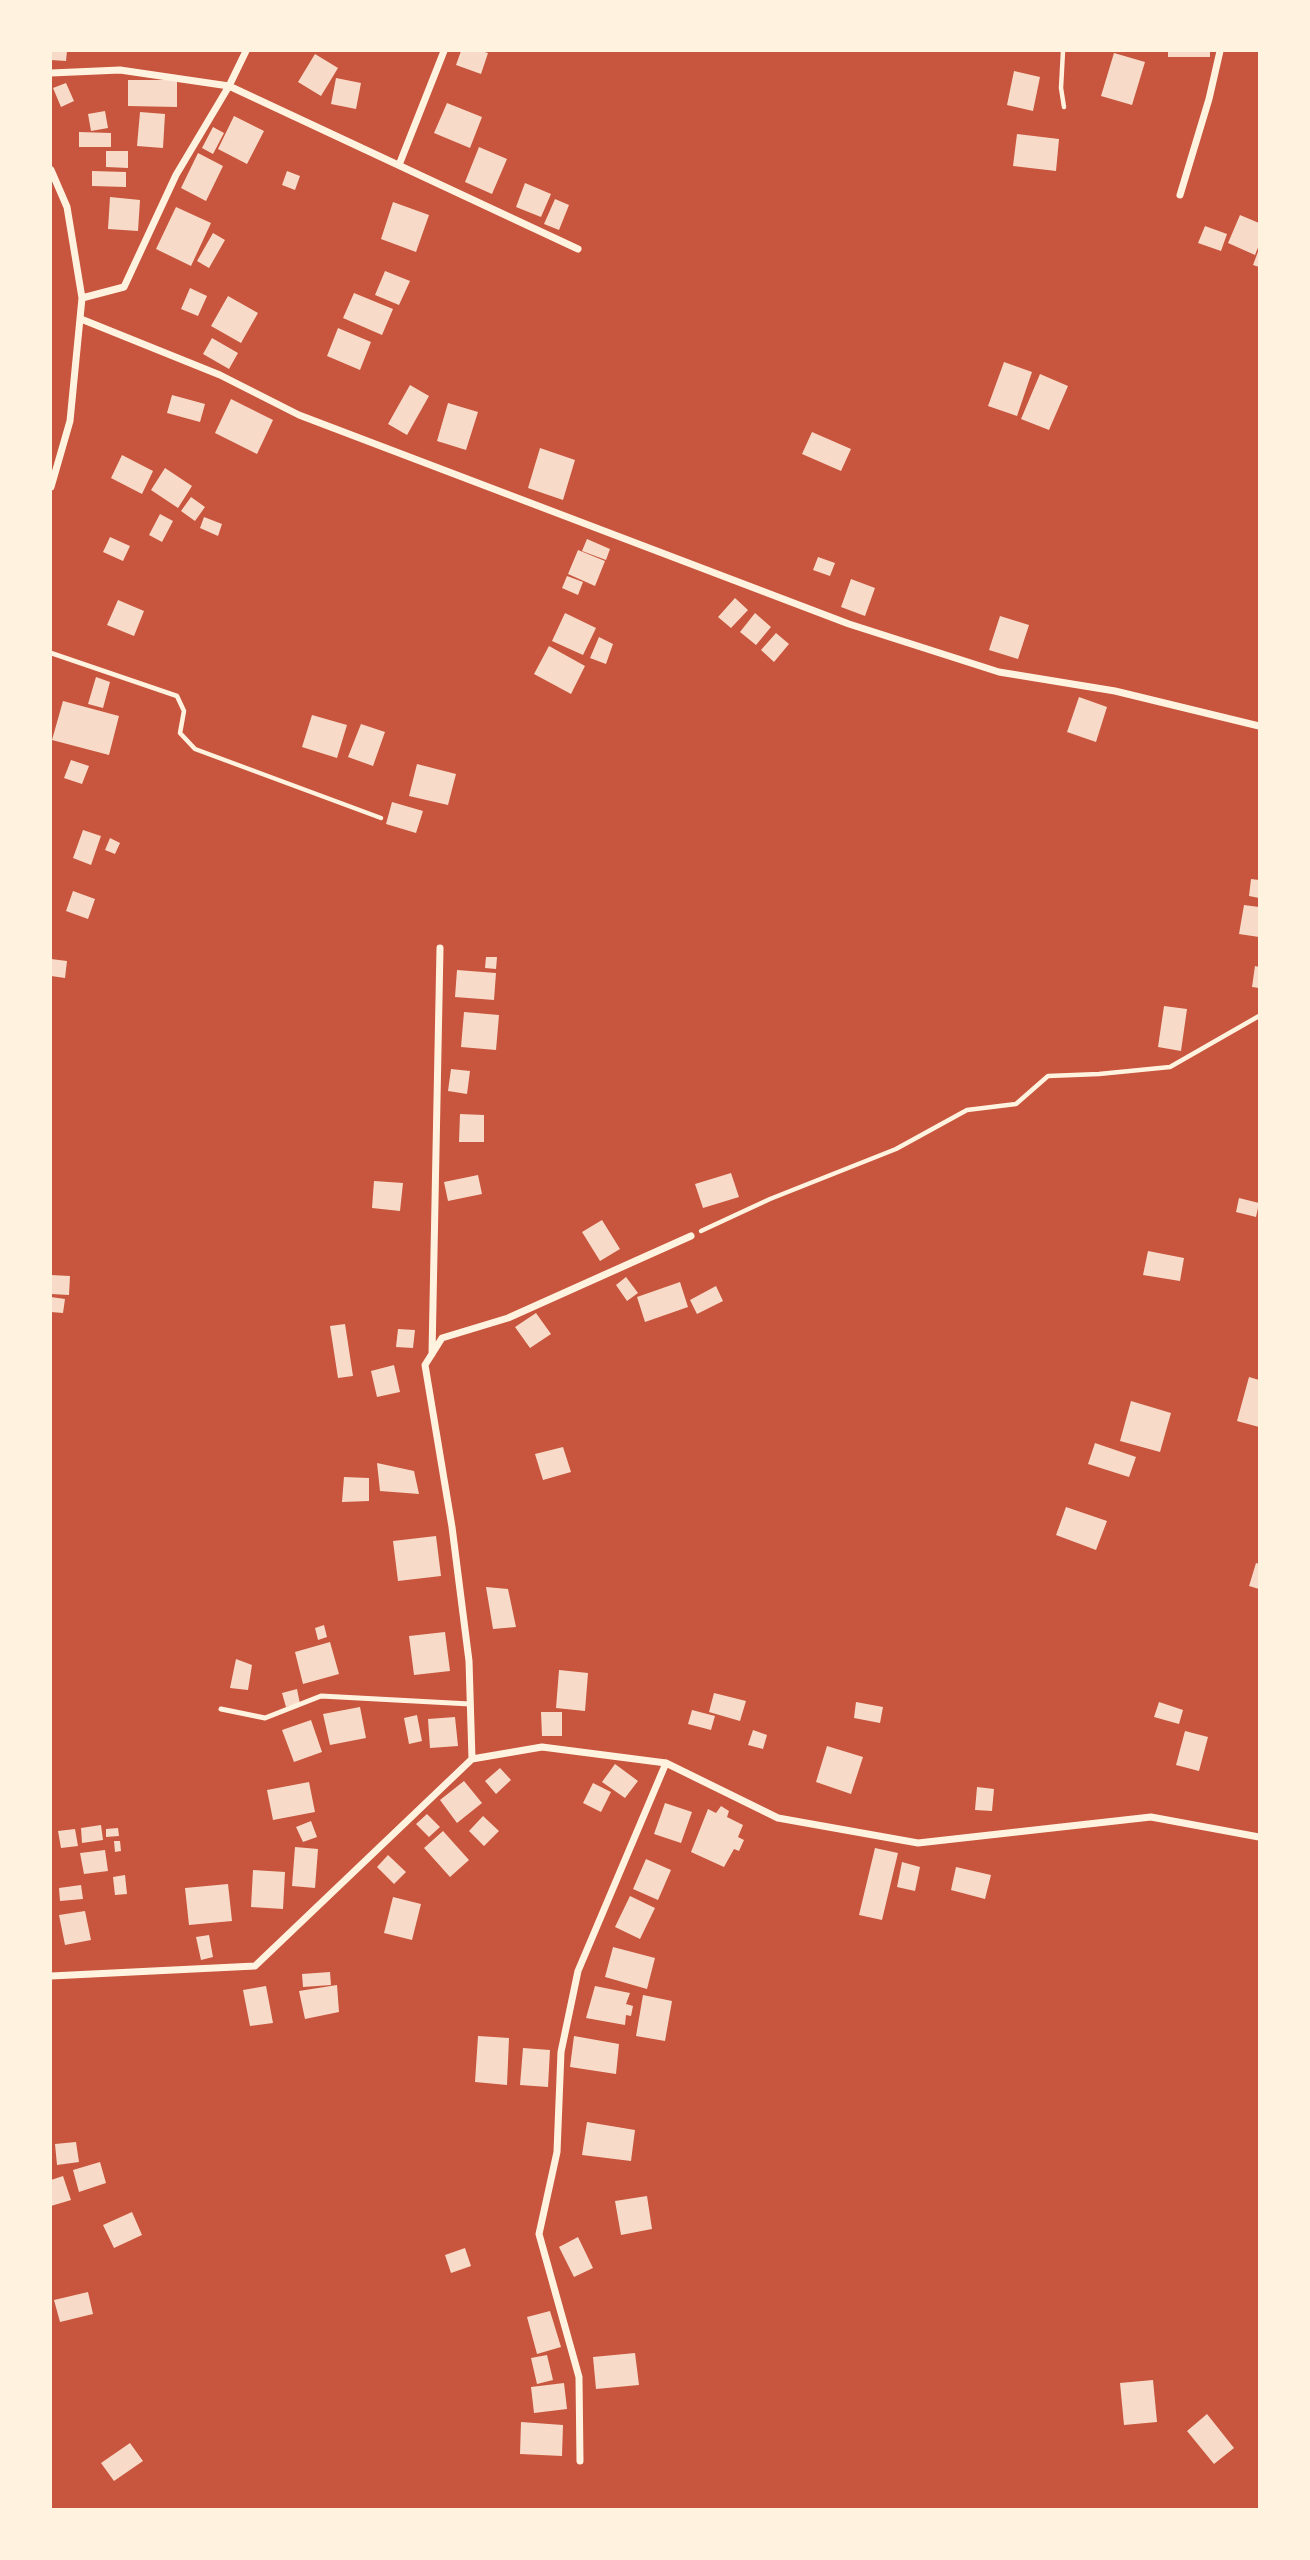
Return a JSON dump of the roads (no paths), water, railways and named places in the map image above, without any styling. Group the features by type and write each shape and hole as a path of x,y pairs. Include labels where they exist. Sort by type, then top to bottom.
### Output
{"street":[{"path":"82,298 124,287 176,175 229,86 246,51"},
{"path":"399,165 444,51"},
{"path":"1180,195 1209,99 1220,51"},
{"path":"51,73 120,70 229,86 578,248"},
{"path":"51,170 67,207 82,298 70,421 51,487"},
{"path":"81,319 220,375 299,415 849,625 999,672 1115,691 1259,726"},
{"path":"432,1355 440,948"},
{"path":"472,1759 469,1661 452,1527 425,1366 442,1338 508,1318 691,1236"},
{"path":"51,1976 255,1966 472,1759 542,1747 666,1763 778,1818 918,1843 1152,1817 1259,1837"},
{"path":"580,2461 579,2377 539,2234 557,2152 561,2052 578,1970 666,1763"}],"lane":[{"path":"221,1709 265,1718 321,1696 470,1704"}]}
